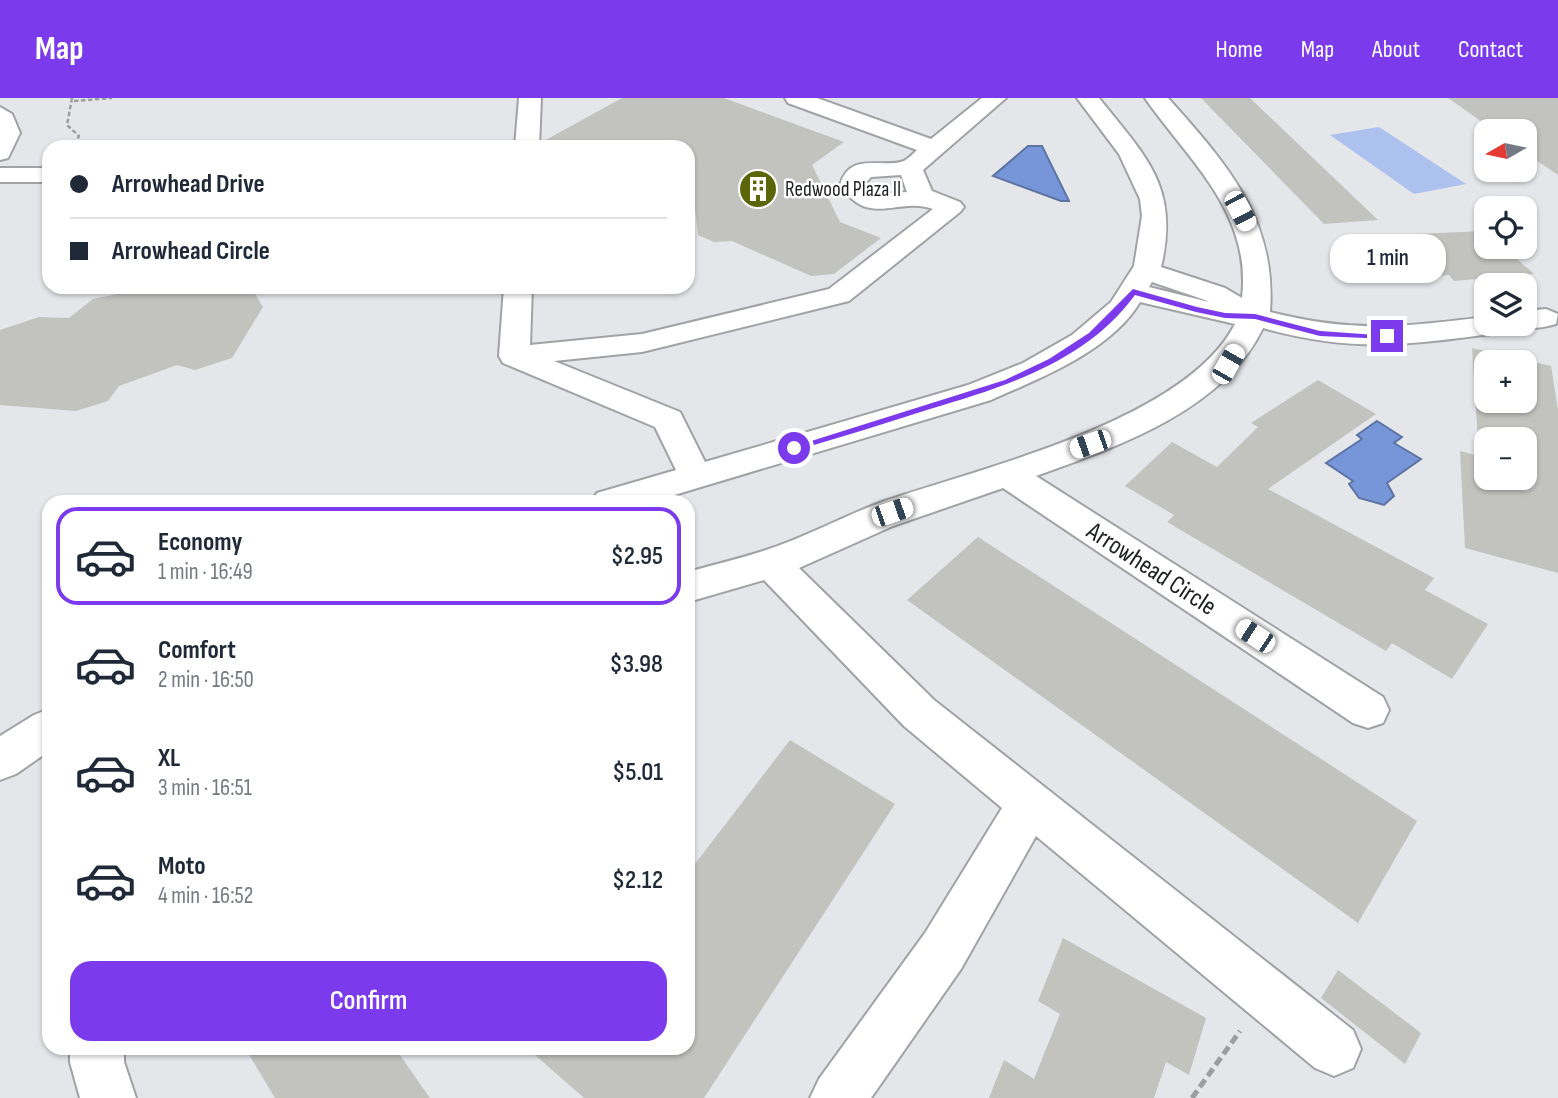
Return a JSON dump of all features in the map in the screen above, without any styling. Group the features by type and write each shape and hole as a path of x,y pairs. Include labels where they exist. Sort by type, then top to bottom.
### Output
{"street":[{"path":"527,140 530,98"},
{"path":"796,98 934,148"},
{"path":"514,356 642,343 839,295 951,207 921,196 877,203 856,193 852,185 854,178 863,171 910,168 995,98"},
{"path":"633,495 1008,382 1052,361 1092,335 1120,309 1139,281 1153,248 1155,218 1149,188 1135,160 1088,98"},
{"path":"695,585 770,564 892,512 1090,444 1180,401 1228,364 1255,317 1259,263 1250,230 1230,191 1200,149 1156,98"},
{"path":"0,114 9,130 8,145 0,153"},
{"path":"910,168 921,196"},
{"path":"0,175 42,175"},
{"path":"1139,281 1215,294 1255,317 1320,334 1409,335 1474,327"},
{"path":"514,356 518,294"},
{"path":"514,356 668,420 695,477"},
{"name":"Arrowhead Circle","path":"1006,473 1368,710"},
{"path":"770,564 919,713 1334,1049"},
{"path":"0,760 42,733"},
{"path":"838,1098 943,951 1031,803"},
{"path":"97,1055 107,1098"}],"path":[{"path":"77,140 79,136 67,125 73,100 112,98"},
{"path":"1192,1098 1267,994"}],"shaded area":[{"path":"1379,127 1466,184 1414,194 1330,135"},
{"path":"1028,146 1042,146 1069,201 1061,201 993,176"},
{"path":"1377,421 1402,437 1394,443 1421,459 1387,483 1394,496 1384,505 1359,498 1349,484 1353,481 1326,463 1362,439 1357,435"}],"building":[{"name":"Redwood Plaza II","path":"622,98 724,98 844,142 812,165 840,222 881,238 834,274 811,276 732,241 714,242 698,235 695,209 695,140 546,140"},
{"path":"1201,98 1250,98 1378,220 1324,224"},
{"path":"1448,98 1558,98 1558,175 1537,161 1537,119 1478,119"},
{"path":"1474,231 1474,259 1517,259 1533,273 1474,273 1474,279 1454,281 1449,275 1436,276 1394,235"},
{"path":"118,294 255,294 263,307 232,358 195,370 177,365 119,386 108,401 76,411 0,405 0,330 39,317 69,318 93,299"},
{"path":"1472,348 1481,350 1474,350 1474,379"},
{"path":"1537,363 1551,366 1558,410 1558,573 1465,548 1460,451 1474,455 1474,490 1537,490 1537,427 1477,427 1476,413 1537,413"},
{"path":"1318,380 1376,414 1268,489 1434,578 1425,590 1488,624 1452,679 1392,643 1386,651 1167,522 1174,515 1125,486 1172,442 1217,467 1258,427 1251,423"},
{"path":"978,537 1417,821 1358,923 907,600"},
{"path":"790,740 895,804 704,1098 584,1098 535,1055 695,1055 695,864"},
{"path":"1063,938 1206,1018 1189,1075 1166,1062 1154,1098 989,1098 1004,1060 1034,1079 1060,1014 1038,1001"},
{"path":"1338,970 1421,1033 1405,1064 1321,998"},
{"path":"249,1055 400,1055 430,1098 275,1098"}],"place":[{"name":"Redwood Plaza II","path":"758,189"}],"route":[{"path":"794,448 1008,382 1052,361 1092,335 1120,309 1133,292 1196,309 1255,317 1320,334 1387,336"}]}
